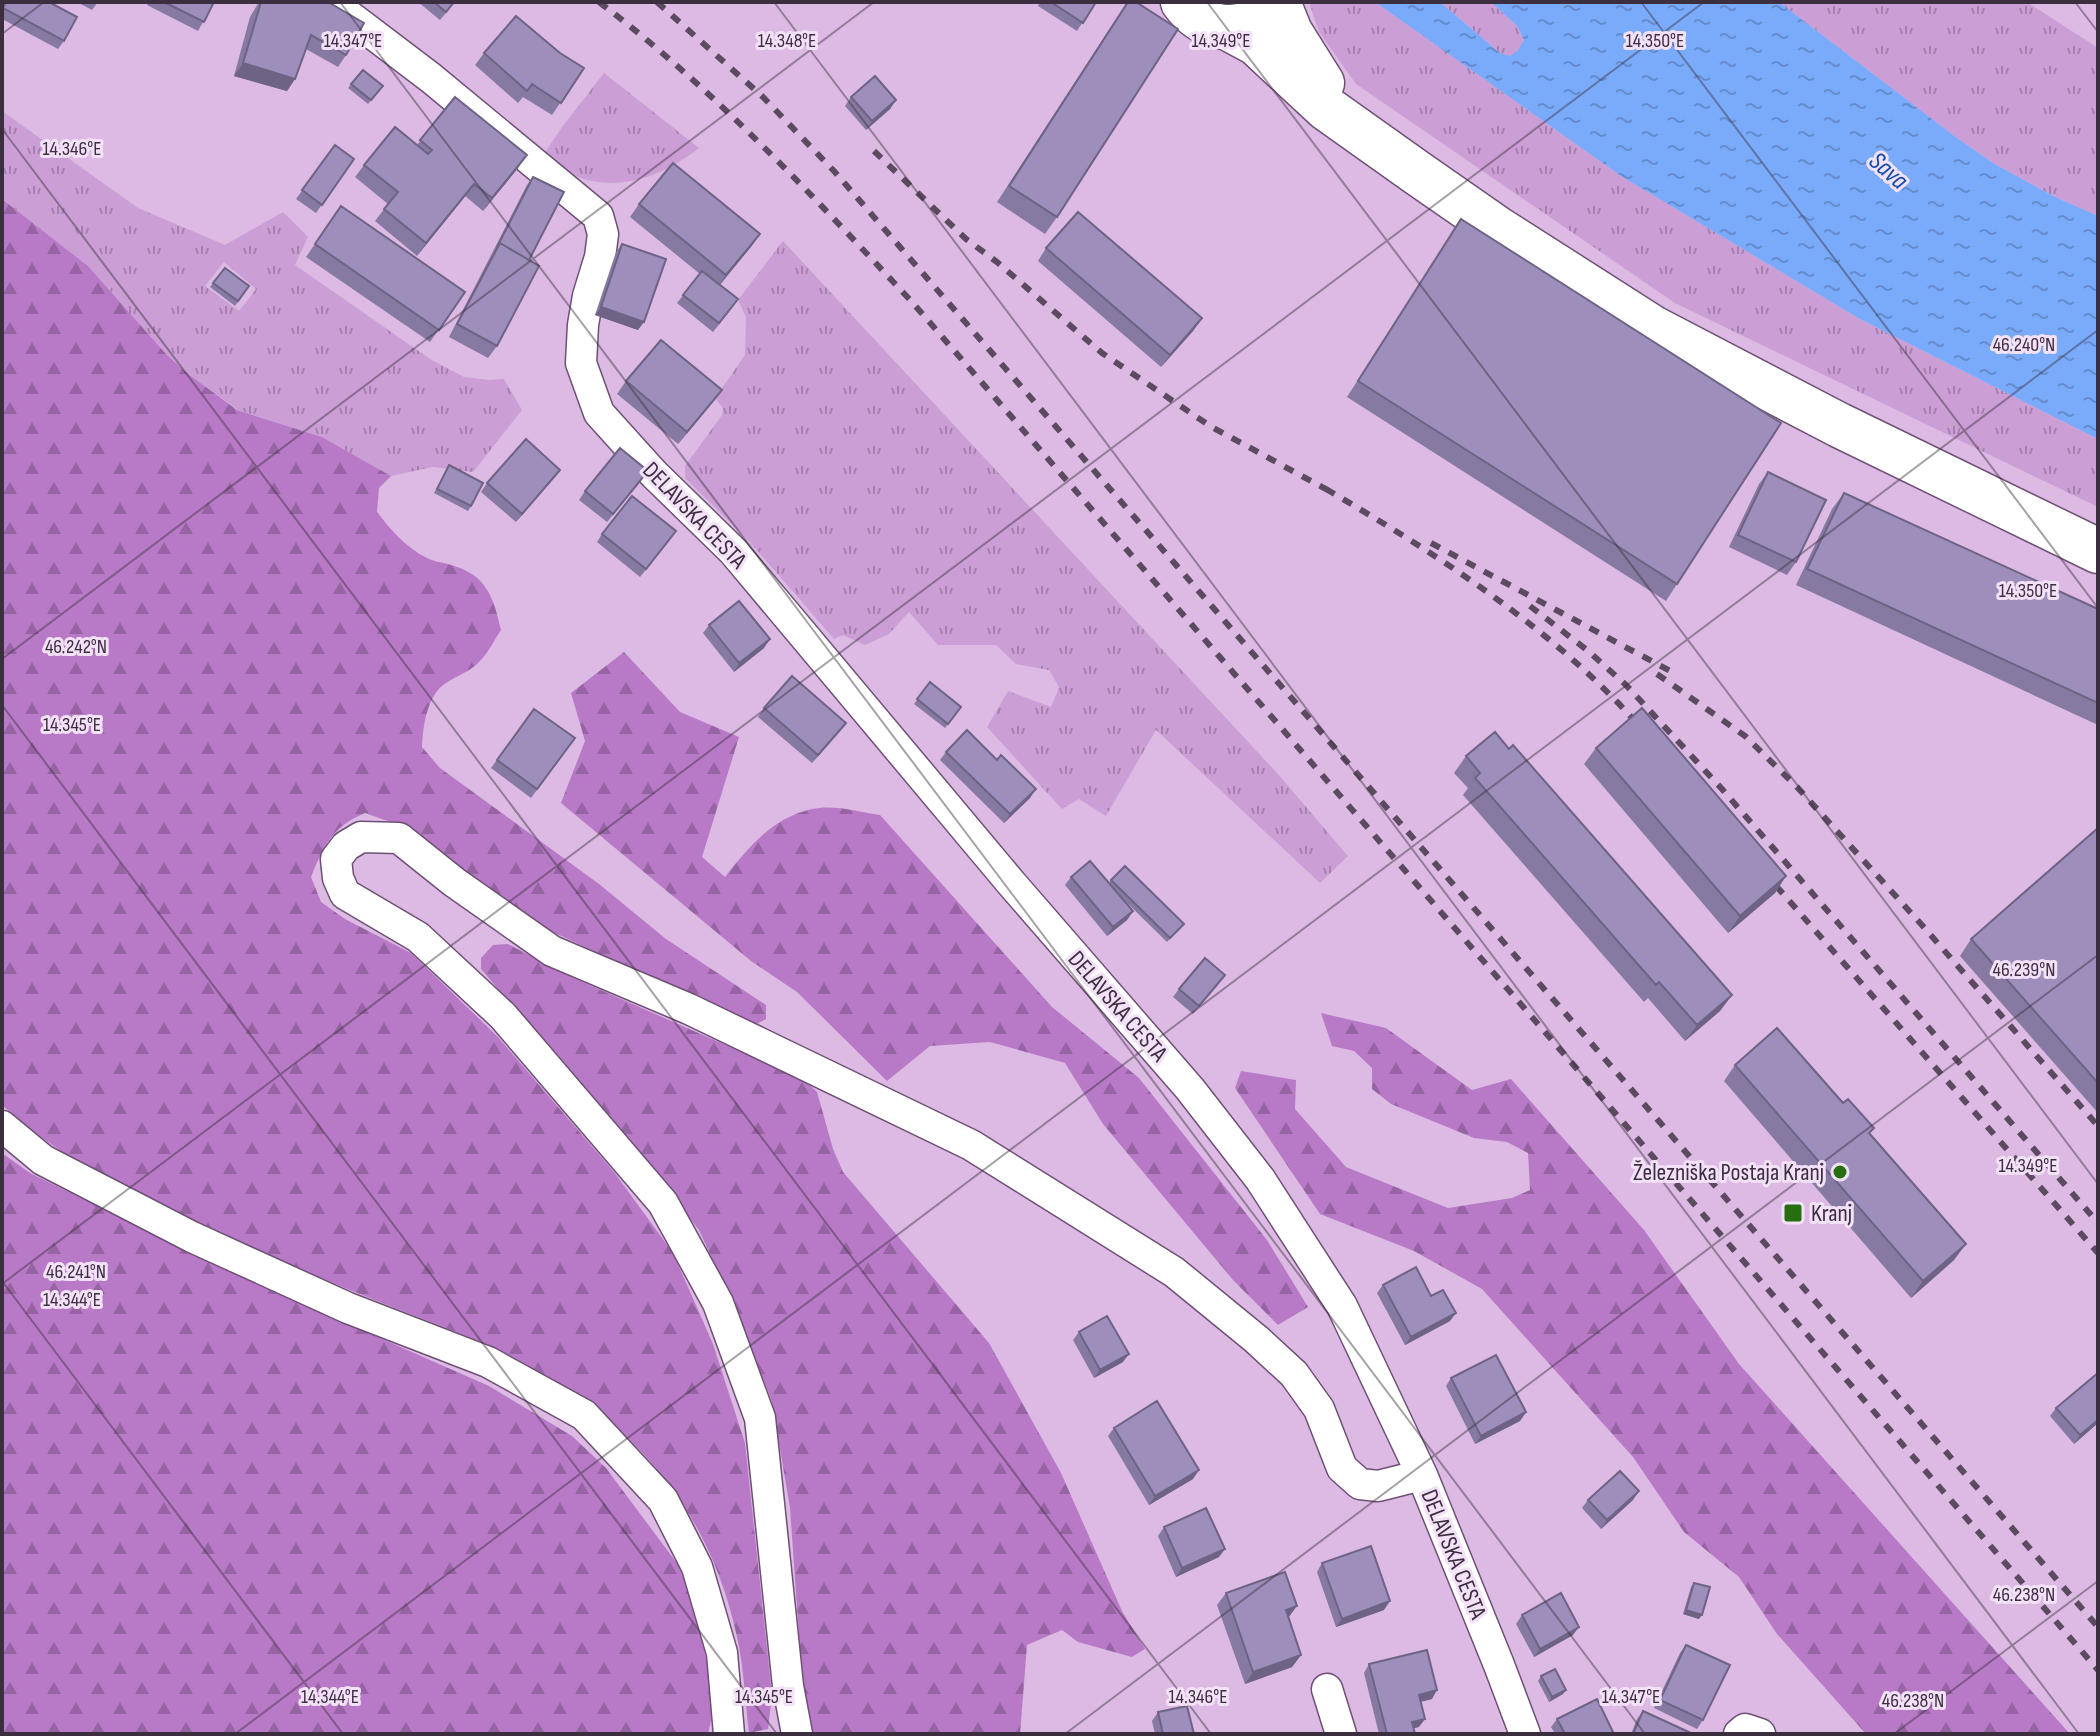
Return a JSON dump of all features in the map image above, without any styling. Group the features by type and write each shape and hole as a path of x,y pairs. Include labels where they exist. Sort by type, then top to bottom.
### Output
{"main road":[{"path":"1183,2 1202,21 1228,28 1256,43 1306,91 1389,154 1498,229 1653,328 1839,425 2098,551"},
{"path":"1228,28 1243,26 1257,19 1272,2"},
{"path":"1278,2 1302,53 1352,124"}],"street":[{"name":"DELAVSKA CESTA","path":"331,2 431,78 598,216 603,234 602,246 585,310 581,363 599,413 654,474 733,551 1012,884 1190,1089 1260,1179 1342,1306 1422,1475 1525,1734"},
{"path":"797,1734 788,1686 760,1418 718,1303 663,1203 503,1016 418,937 345,894 338,878 336,859 346,846 361,837 399,838 454,882 552,951 689,1009 971,1145 1174,1272 1256,1339 1294,1374 1319,1409 1342,1468 1360,1484 1378,1486 1422,1475"},
{"path":"2,1126 43,1160 192,1237 348,1308 488,1362 584,1415 663,1500 697,1567 722,1653 729,1734"},
{"path":"1327,1689 1341,1734"},
{"path":"1739,1734 1745,1729 1760,1734"}],"green space":[{"path":"1309,2 1375,2 1621,176 1858,318 2098,439 2098,507 1675,303 1356,84 1319,32"},
{"path":"1440,2 1491,2 1517,26 1524,41 1510,56 1500,53"},
{"path":"1779,2 2027,2 2098,48 2098,216 2055,197 1993,163"},
{"path":"604,73 699,148 658,173 613,183 576,176 544,154"},
{"path":"2,111 138,208 225,245 283,212 308,237 295,265 430,359 464,377 504,379 522,410 473,472 433,467 391,476 322,437 238,410 166,354 88,266 2,199","holes":["224,262 256,289 239,311 205,286"]},
{"path":"2,199 88,266 166,354 237,410 322,437 391,476 379,488 377,512 399,538 419,554 463,569 481,581 495,607 501,630 479,662 446,683 434,695 425,721 422,747 440,768 599,884 666,939 766,1005 766,1019 755,1025 533,923 399,825 365,813 344,824 330,838 311,877 321,902 345,919 411,953 497,1036 614,1172 673,1253 713,1344 745,1443 772,1695 768,1729 749,1733 737,1637 723,1586 703,1539 678,1497 648,1459 576,1395 487,1344 270,1257 121,1187 47,1141 2,1105"},
{"path":"783,241 1277,773 1348,856 1320,883 1156,730 1106,816 1079,799 1062,809 987,727 1008,691 1051,707 1059,687 1049,670 1016,664 996,645 938,645 909,612 889,634 865,645 843,635 834,639 748,540 685,478 685,466 722,415 723,408 715,398 745,355 746,317 738,300"},
{"path":"624,652 680,712 739,737 702,857 725,877 762,835 798,813 829,807 880,815 1052,1007 1139,1078 1267,1240 1308,1307 1278,1325 1233,1280 1103,1124 1065,1063 990,1042 930,1046 887,1081 797,992 751,961 561,803 585,741 571,693"},
{"path":"508,944 569,976 753,1057 794,1070 817,1092 833,1149 843,1172 989,1343 1061,1473 1122,1611 1145,1649 1132,1657 1078,1642 1062,1630 1027,1645 1020,1734 806,1734 790,1508 772,1402 745,1331 699,1230 481,969 481,958 493,945"},
{"path":"1321,1013 1386,1028 1472,1090 1511,1079 1644,1230 1739,1364 2070,1734 1866,1734 1777,1634 1739,1577 1684,1532 1633,1457 1482,1289 1414,1251 1320,1214 1235,1088 1241,1071 1296,1080 1295,1109 1346,1167 1448,1208 1512,1198 1530,1190 1528,1153 1507,1142 1474,1138 1391,1104 1372,1089 1372,1068 1354,1051 1332,1046"},
{"path":"2,1153 30,1173 237,1275 489,1386 572,1436 606,1468 685,1574 707,1661 713,1712 708,1734 2,1734"}],"water":[{"name":"Sava","path":"1375,2 1440,2 1500,53 1510,56 1524,40 1517,26 1491,2 1779,2 1993,163 2055,197 2098,216 2098,439 1858,318 1621,176"}],"building":[{"path":"6,2 49,2 77,17 64,41 3,8"},
{"path":"164,2 214,2 204,22"},
{"path":"261,2 328,2 364,23 346,55 311,35 295,79 243,63"},
{"path":"434,2 454,2 446,12"},
{"path":"1051,2 1096,2 1083,23"},
{"path":"1128,2 1136,2 1178,29 1057,217 1009,186"},
{"path":"516,16 560,53 584,68 561,103 532,84 527,91 484,53"},
{"path":"363,70 383,86 371,100 351,84"},
{"path":"875,76 896,100 872,121 851,97"},
{"path":"455,97 527,155 492,198 474,184 426,243 384,209 398,192 364,165 395,127 428,154 432,150 420,140"},
{"path":"335,145 354,159 322,205 302,190"},
{"path":"673,163 760,234 726,275 639,204"},
{"path":"533,177 564,192 529,260 500,243 497,247"},
{"path":"341,206 465,292 439,330 315,244"},
{"path":"1078,212 1202,318 1170,355 1046,248"},
{"path":"1461,219 1781,423 1677,584 1358,381"},
{"path":"500,243 539,266 497,346 457,324"},
{"path":"622,244 666,259 644,322 601,307"},
{"path":"225,268 249,286 238,301 213,283"},
{"path":"702,271 738,299 719,323 683,295"},
{"path":"661,340 722,390 687,432 626,381"},
{"path":"526,439 560,470 522,514 487,483"},
{"path":"620,448 648,471 613,514 585,491"},
{"path":"449,465 483,483 471,506 437,489"},
{"path":"1768,472 1826,500 1796,562 1738,535"},
{"path":"1844,493 2098,609 2098,703 1807,569"},
{"path":"632,496 676,531 646,569 602,534"},
{"path":"739,601 770,639 739,663 709,625"},
{"path":"792,676 846,723 818,755 764,708"},
{"path":"930,682 961,707 948,724 917,699"},
{"path":"1642,708 1786,876 1740,916 1596,748"},
{"path":"534,709 575,738 537,789 497,760"},
{"path":"967,730 997,760 1001,755 1036,789 1010,814 946,752"},
{"path":"1495,732 1509,749 1513,745 1732,995 1697,1025 1659,982 1656,985 1475,778 1480,773 1466,756"},
{"path":"2098,828 2098,1083 1971,939"},
{"path":"1090,861 1133,911 1113,927 1071,877"},
{"path":"1125,866 1184,924 1170,938 1111,880"},
{"path":"1205,958 1225,975 1199,1006 1179,989"},
{"name":"Železniška Postaja Kranj","path":"1777,1028 1843,1103 1848,1099 1874,1128 1869,1133 1966,1244 1923,1281 1735,1065"},
{"path":"1416,1267 1431,1296 1443,1290 1456,1313 1411,1337 1383,1285"},
{"path":"1107,1316 1129,1354 1100,1370 1079,1332"},
{"path":"1496,1355 1526,1412 1481,1436 1451,1378"},
{"path":"2098,1373 2098,1420 2080,1435 2056,1408"},
{"path":"1157,1401 1199,1470 1155,1496 1114,1428"},
{"path":"1620,1471 1639,1491 1607,1520 1588,1500"},
{"path":"1206,1508 1225,1549 1182,1568 1164,1527"},
{"path":"1371,1546 1390,1601 1342,1619 1322,1563"},
{"path":"1285,1572 1297,1606 1286,1610 1301,1655 1253,1672 1226,1593"},
{"path":"1694,1583 1710,1587 1702,1615 1686,1610"},
{"path":"1561,1593 1579,1627 1540,1649 1522,1615"},
{"path":"1686,1645 1730,1665 1703,1720 1660,1700"},
{"path":"1427,1650 1437,1690 1419,1695 1425,1719 1412,1722 1415,1734 1387,1734 1369,1664"},
{"path":"1555,1669 1566,1690 1552,1697 1541,1676"},
{"path":"1597,1699 1614,1734 1565,1734 1557,1719"},
{"path":"1187,1706 1194,1734 1163,1734 1158,1712"},
{"path":"1643,1711 1693,1734 1633,1734"}],"railway":[{"path":"599,2 723,107 912,302 2098,1670"},
{"path":"657,2 763,97 834,171 2098,1627"},
{"path":"874,151 966,239 1102,353 1210,426 1335,494"},
{"path":"1326,489 1454,569 1538,630 1577,663 1646,734"},
{"path":"1431,543 1674,673"},
{"path":"1530,606 1626,685 1722,789 2098,1223"},
{"path":"1657,674 1745,736 1797,787 2098,1126"},
{"path":"1763,871 2098,1253"}],"place":[{"name":"Železniška Postaja Kranj","path":"1840,1172"},
{"name":"Kranj","path":"1793,1213"}]}
